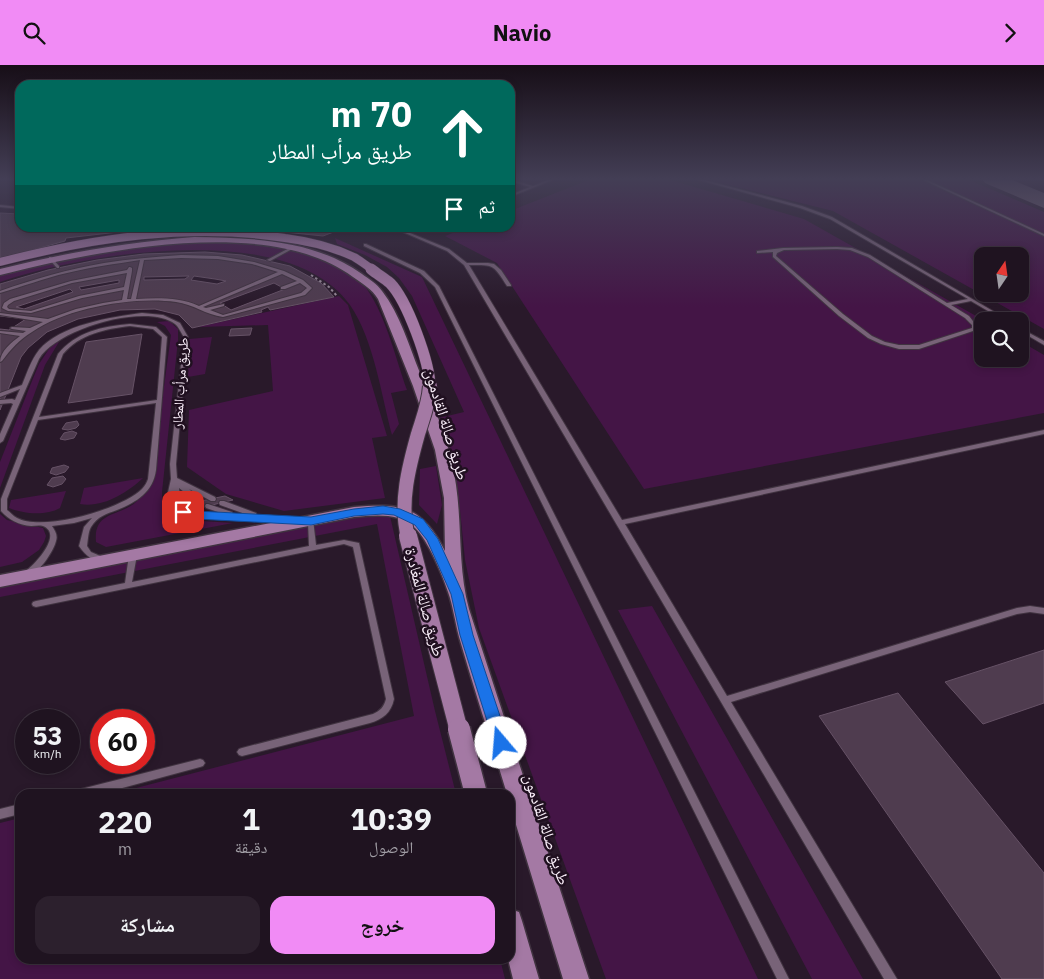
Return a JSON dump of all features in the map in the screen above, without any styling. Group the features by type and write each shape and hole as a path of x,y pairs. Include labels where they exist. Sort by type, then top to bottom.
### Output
{"main road":[{"name":"طريق صالة المغادرة","path":"0,263 70,246 121,238 184,233 236,233 288,239 328,248 365,264 389,282 404,304 430,371 428,402 410,460 404,493 406,529 475,789"},
{"name":"طريق صالة القادمون","path":"0,272 54,263 119,245 187,240 234,240 292,248 321,256 357,273 376,288 387,306 419,383 446,467 453,525 457,594 470,644 576,979"},
{"path":"0,581 369,510 383,510 409,516 427,530 457,594"},
{"path":"515,939 526,979"}],"lane":[{"path":"837,222 993,312"},
{"path":"1015,222 1044,235"},
{"path":"406,233 448,250 466,264 891,979"},
{"path":"365,245 422,272 437,286 783,979"},
{"path":"269,260 292,248"},
{"path":"758,252 778,250 837,248 858,251 948,304 970,320 974,325 974,329 919,347 899,347 883,343 870,337 840,315 813,289 775,258 774,253 778,250"},
{"path":"0,292 60,274 142,259 178,257 222,259 260,265 282,272 301,281 310,288 304,294 229,315 217,315 199,307 173,301 133,300 86,308 50,321 32,330 6,351 0,360"},
{"path":"133,300 142,259"},
{"path":"124,301 132,261"},
{"path":"466,264 487,263 496,266 509,285"},
{"path":"126,288 81,297 30,312 4,308 6,304 12,301 49,288 130,271"},
{"path":"199,307 282,272"},
{"path":"282,287 301,281"},
{"path":"948,304 972,300"},
{"path":"206,310 222,305"},
{"path":"131,309 137,315"},
{"path":"111,318 120,310"},
{"path":"0,314 50,321"},
{"name":"طريق مرأب المطار","path":"0,441 41,351 53,340 81,326 111,318 137,315 165,318 178,324 185,332 173,464 174,479 169,501 174,507"},
{"path":"139,325 154,328 166,337 160,401 150,484 134,500 102,513 44,524 14,520 8,516 3,505 35,419 64,349 83,336 101,329 139,325"},
{"path":"12,327 32,330"},
{"path":"0,332 24,335"},
{"path":"1029,334 1044,343"},
{"path":"0,395 24,386"},
{"path":"0,402 12,401 16,403"},
{"path":"35,419 160,401"},
{"path":"620,523 1044,431"},
{"path":"174,479 213,499"},
{"path":"174,479 200,501"},
{"path":"174,479 177,495 184,508 196,515 311,521 313,548"},
{"path":"222,503 262,518"},
{"path":"208,506 238,517"},
{"path":"195,509 215,516"},
{"path":"102,513 87,527 83,546 92,557 105,560"},
{"path":"22,576 38,566 48,554 53,532 52,528 44,524"},
{"path":"36,604 344,542 353,543 358,548 389,694 389,704 382,714 376,717 242,752"},
{"path":"128,585 134,555"},
{"path":"725,700 1017,611 1030,609 1044,611"},
{"path":"100,789 200,763"},
{"path":"0,815 15,810"}],"shaded area":[{"path":"515,222 809,222 974,315 974,367 1029,367 1029,346 1044,355 1044,413 644,489 497,263 445,236 456,232 515,232"},
{"path":"852,222 1044,222 1044,329 1029,321 1029,312 1014,312 998,303 1029,303 1029,247 974,247 974,290"},
{"path":"335,238 422,277 758,979 606,979 479,628 465,560 460,510 439,418 464,412 412,296 399,278 387,267 365,255 337,244"},
{"path":"184,242 226,243 289,251 329,263 360,281 371,295 377,307 389,335 407,390 391,393 399,424 392,435 371,351 365,334 350,305 321,278 282,261 235,252 184,250 132,254 82,261 0,282 0,273 121,248"},
{"path":"339,296 348,305 387,436 372,438 385,498 284,511 226,494 187,467 189,410 273,391 268,325 198,327"},
{"path":"169,321 178,329 178,340 162,492 162,509 202,521 233,523 106,547 96,542 96,532 99,524 103,519 131,506 151,482 171,335 165,326 157,322"},
{"path":"62,337 45,365 0,488 0,462 32,381 39,364 49,349"},
{"path":"212,337 205,374 188,377 189,339"},
{"path":"436,466 442,505 437,524 419,505 420,469"},
{"path":"143,478 130,489 114,498 97,504 80,504 84,488"},
{"path":"66,491 60,508 54,511 35,513 21,512 9,508 11,500"},
{"path":"381,510 390,516 455,789 132,789 414,716 377,524 0,597 0,583"},
{"path":"0,514 7,520 43,528 46,536 39,550 22,562 0,567"},
{"path":"652,606 863,979 812,979 618,610"},
{"path":"15,819 15,964 501,964 505,979 0,979 0,823"}],"building":[{"path":"0,222 15,222 15,232 118,232 66,238 65,241 0,259"},
{"path":"284,232 334,232 323,236"},
{"path":"205,252 242,255 290,266 321,283 334,297 270,310 268,307 261,310 262,312 192,328 179,315 155,309 120,310 78,319 47,332 28,348 21,357 0,410 0,329 9,330 26,319 0,316 0,284 48,270 97,260 144,254","holes":["189,276 185,279 144,280 144,277","194,276 226,281 217,284 191,280","119,280 119,283 81,290 79,287","274,283 285,289 231,310 220,303","70,289 73,292 24,309 16,307"]},
{"path":"252,328 250,335 229,336 231,329"},
{"path":"142,334 132,394 68,403 86,342"},
{"path":"77,421 79,425 76,428 62,429 66,423"},
{"path":"72,431 77,433 74,438 60,439 64,433"},
{"path":"64,465 69,467 65,472 56,475 50,473 52,468"},
{"path":"63,476 66,479 62,484 53,487 47,485 52,478"},
{"path":"225,496 233,500 170,515 162,509"},
{"path":"1044,650 1044,703 983,724 945,682"},
{"path":"898,693 1044,873 1044,979 1002,979 819,716"}],"route":[{"path":"183,512 196,515 311,521 354,512 383,510 409,516 419,522 432,539 457,594 467,635 501,743"}]}
